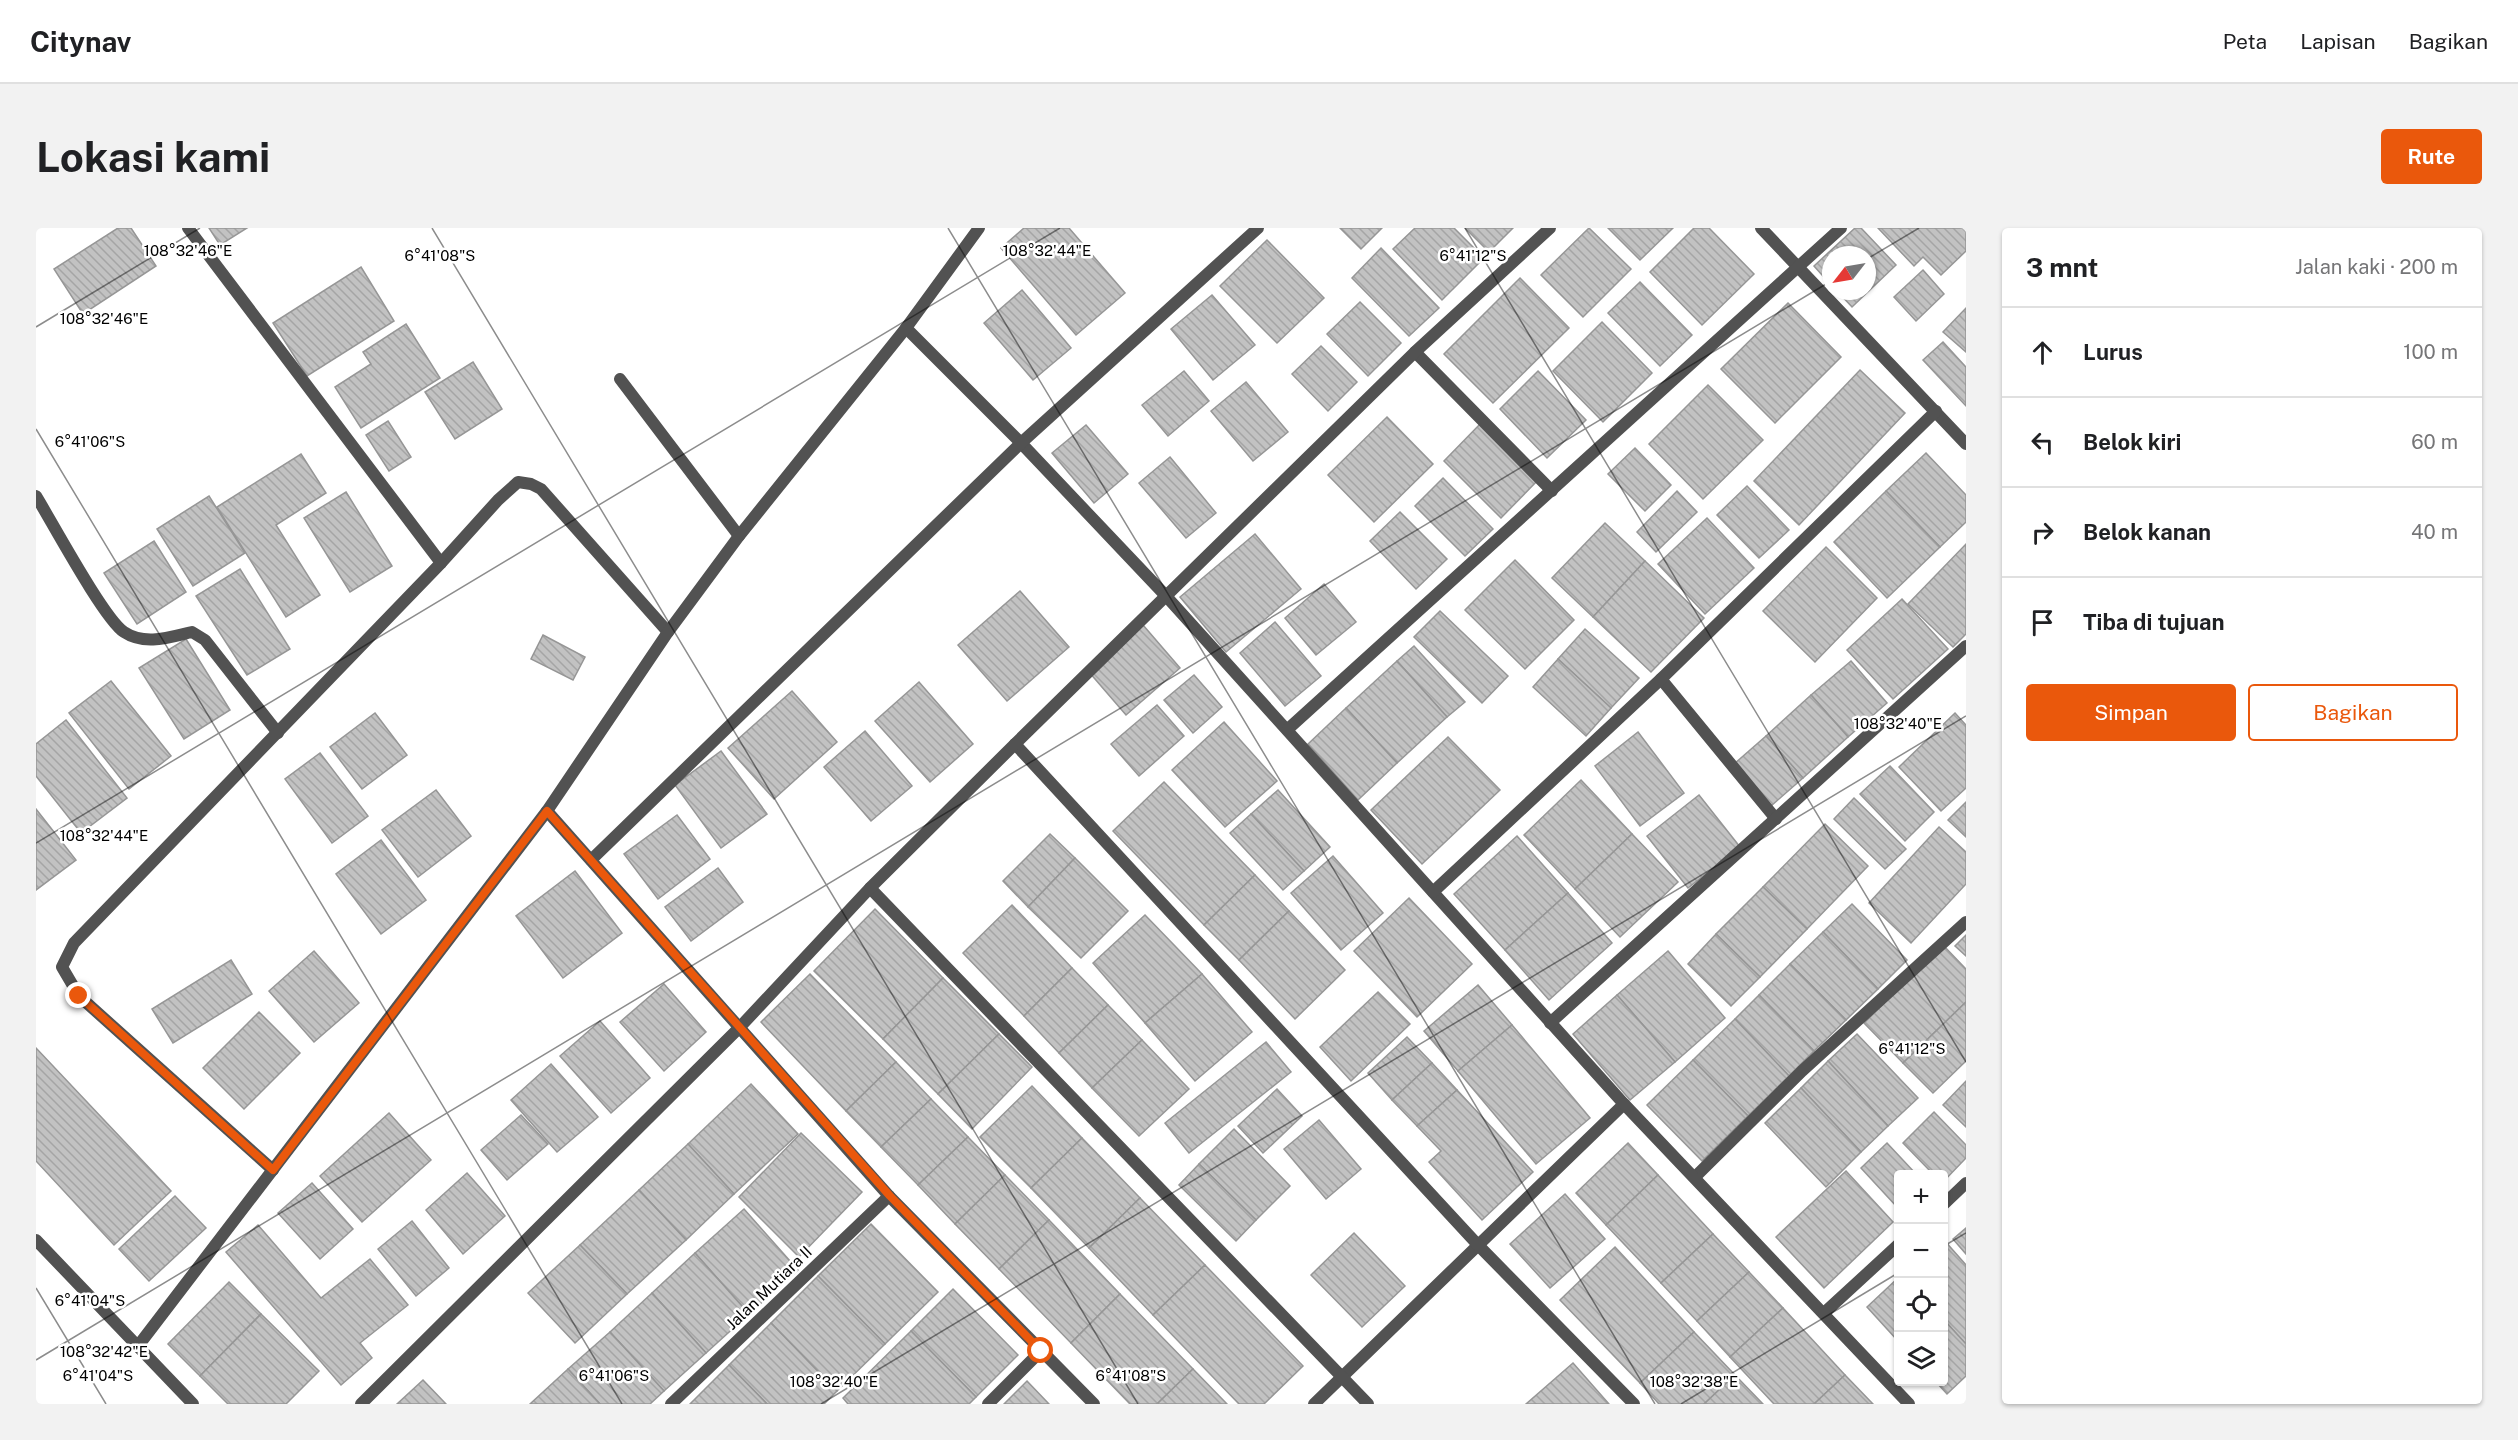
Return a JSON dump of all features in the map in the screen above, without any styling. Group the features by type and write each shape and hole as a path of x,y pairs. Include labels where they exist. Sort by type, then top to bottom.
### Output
{"street":[{"path":"188,228 441,563"},
{"path":"138,1346 547,811 668,632 739,536 906,328 979,228"},
{"path":"591,860 1021,443 1258,228"},
{"path":"361,1404 740,1027 870,888 1015,744 1415,352 1550,228"},
{"path":"1761,228 1966,444"},
{"path":"1288,729 1841,228"},
{"path":"906,328 1021,443 1166,596 1624,1104 1909,1404"},
{"path":"1415,352 1552,491"},
{"path":"620,379 739,536"},
{"path":"1433,892 1661,679 1936,411"},
{"path":"273,1170 79,996 62,967 74,943 518,482 531,484 541,489 668,632"},
{"path":"36,496 107,612 124,632 147,640 192,632 205,640 278,733"},
{"path":"1550,1023 1966,646"},
{"path":"1661,679 1776,819"},
{"path":"1015,744 1478,1245 1634,1404"},
{"path":"547,811 890,1196 1094,1404"},
{"path":"870,888 1368,1404"},
{"path":"1695,1177 1802,1071 1966,922"},
{"path":"1314,1404 1624,1104"},
{"path":"1948,1200 1966,1183"},
{"name":"Jalan Mutiara II","path":"671,1404 890,1196"},
{"path":"36,1240 192,1404"},
{"path":"1824,1313 1894,1250"},
{"path":"988,1404 1041,1351"}],"building":[{"path":"118,228 131,228 156,266 83,314 54,269"},
{"path":"209,228 247,228 220,245"},
{"path":"1024,228 1069,228 1125,293 1076,335 1001,248"},
{"path":"1340,228 1382,228 1361,249"},
{"path":"1415,228 1454,228 1484,258 1442,300 1393,249"},
{"path":"1465,228 1513,228 1489,252"},
{"path":"1589,228 1631,269 1583,317 1541,275"},
{"path":"1608,228 1673,228 1640,260"},
{"path":"1694,228 1709,228 1754,274 1702,325 1650,272"},
{"path":"1855,228 1861,228 1896,265 1876,284 1876,246 1836,246"},
{"path":"1878,228 1966,228 1966,251 1941,275 1923,257 1914,266"},
{"path":"1267,240 1324,298 1277,343 1220,286"},
{"path":"1381,248 1439,308 1409,336 1352,278"},
{"path":"1822,259 1822,275 1814,266"},
{"path":"361,267 394,321 307,376 273,323"},
{"path":"1923,270 1944,294 1916,321 1894,297"},
{"path":"1520,278 1569,328 1493,403 1444,354"},
{"path":"1640,282 1692,335 1660,366 1608,313"},
{"path":"1022,290 1071,348 1033,380 984,323"},
{"path":"1212,295 1255,345 1213,380 1171,329"},
{"path":"1845,300 1859,300 1852,307"},
{"path":"1360,302 1401,343 1368,376 1327,334"},
{"path":"1788,303 1841,357 1775,423 1721,369"},
{"path":"1966,308 1966,352 1943,332"},
{"path":"1602,322 1652,373 1603,422 1553,371"},
{"path":"406,324 440,378 361,428 335,387 371,364 363,352"},
{"path":"1943,342 1966,367 1966,406 1923,360"},
{"path":"1321,346 1357,382 1328,411 1292,374"},
{"path":"473,362 502,409 455,439 425,392"},
{"path":"1860,370 1905,413 1799,525 1754,481"},
{"path":"1184,371 1209,401 1168,436 1142,405"},
{"path":"1538,371 1586,420 1547,458 1500,409"},
{"path":"1246,382 1288,432 1253,461 1211,411"},
{"path":"1708,385 1763,440 1703,499 1649,444"},
{"path":"1387,417 1433,464 1374,522 1328,475"},
{"path":"388,421 411,457 389,471 366,435"},
{"path":"1481,423 1538,480 1501,518 1444,461"},
{"path":"1086,425 1128,474 1094,503 1052,453"},
{"path":"1635,448 1671,485 1645,511 1608,474"},
{"path":"1926,453 1966,495 1966,522 1940,547 1886,491"},
{"path":"301,454 326,493 276,525 320,595 286,617 217,507"},
{"path":"1170,457 1216,513 1186,538 1139,483"},
{"path":"1443,478 1493,529 1465,556 1415,506"},
{"path":"1747,486 1789,530 1759,558 1717,515"},
{"path":"1677,491 1697,512 1656,552 1637,532"},
{"path":"1886,491 1940,547 1887,598 1834,542"},
{"path":"346,492 392,566 350,592 304,518"},
{"path":"209,496 245,553 193,586 157,529"},
{"path":"1400,512 1447,559 1416,589 1370,541"},
{"path":"1707,518 1754,568 1705,614 1658,564"},
{"path":"1605,523 1645,561 1593,617 1552,578"},
{"path":"1255,534 1301,589 1226,652 1180,597"},
{"path":"154,541 186,592 137,624 104,573"},
{"path":"1966,544 1966,634 1953,647 1908,604"},
{"path":"1826,547 1877,598 1815,662 1763,611"},
{"path":"1515,560 1574,620 1525,669 1465,610"},
{"path":"1645,561 1704,618 1651,672 1593,617"},
{"path":"240,569 290,649 247,675 196,596"},
{"path":"1324,584 1356,622 1316,655 1285,618"},
{"path":"1020,591 1069,647 1007,701 958,645"},
{"path":"1902,599 1948,649 1893,699 1847,650"},
{"path":"1440,611 1508,676 1482,703 1414,637"},
{"path":"1275,622 1321,676 1285,706 1240,653"},
{"path":"1143,625 1180,668 1126,715 1089,672"},
{"path":"1585,629 1639,678 1611,708 1558,659"},
{"path":"543,635 585,657 573,680 531,659"},
{"path":"186,639 230,710 184,739 139,668"},
{"path":"1414,646 1465,702 1447,717 1397,661"},
{"path":"1558,659 1611,708 1586,736 1533,687"},
{"path":"1397,661 1447,717 1397,763 1346,708"},
{"path":"1851,661 1887,703 1848,737 1811,695"},
{"path":"1194,675 1222,707 1193,733 1164,700"},
{"path":"111,681 171,756 129,789 69,713"},
{"path":"919,682 973,744 930,782 875,721"},
{"path":"792,691 837,742 774,799 728,748"},
{"path":"1811,695 1848,737 1803,778 1766,736"},
{"path":"1157,705 1184,736 1139,776 1111,744"},
{"path":"1346,708 1397,763 1358,800 1308,744"},
{"path":"375,713 407,755 362,789 330,747"},
{"path":"1955,713 1966,725 1966,788 1941,811 1899,767"},
{"path":"66,720 127,798 81,833 36,776 36,744"},
{"path":"1224,722 1277,781 1225,827 1172,770"},
{"path":"865,731 912,786 871,821 824,767"},
{"path":"1638,732 1684,793 1640,826 1595,766"},
{"path":"1766,736 1803,778 1771,806 1734,764"},
{"path":"1448,737 1500,790 1422,864 1371,810"},
{"path":"721,751 767,814 721,848 675,785"},
{"path":"320,753 368,816 332,843 285,779"},
{"path":"1890,766 1934,812 1905,841 1860,794"},
{"path":"1581,780 1632,834 1575,889 1524,835"},
{"path":"1164,782 1255,875 1204,925 1113,831"},
{"path":"436,790 471,836 418,877 382,830"},
{"path":"1278,790 1330,847 1304,871 1251,814"},
{"path":"1699,795 1740,847 1688,888 1647,836"},
{"path":"1854,798 1906,849 1885,869 1834,819"},
{"path":"1966,802 1966,837 1948,820"},
{"path":"36,809 76,860 36,890"},
{"path":"1251,814 1304,871 1283,890 1230,833"},
{"path":"677,815 710,859 658,899 624,854"},
{"path":"1825,824 1868,866 1807,929 1763,887"},
{"path":"1939,827 1966,852 1966,884 1911,943 1869,903"},
{"path":"1050,834 1075,858 1028,907 1003,881"},
{"path":"1632,834 1678,882 1620,937 1575,889"},
{"path":"1517,836 1568,893 1505,950 1454,894"},
{"path":"381,840 426,900 381,934 336,874"},
{"path":"1333,856 1383,913 1341,950 1291,893"},
{"path":"1075,858 1128,911 1081,958 1028,907"},
{"path":"718,868 743,902 691,941 665,907"},
{"path":"575,871 622,933 563,978 516,916"},
{"path":"1255,875 1289,911 1239,960 1204,925"},
{"path":"1763,887 1807,929 1760,977 1716,934"},
{"path":"1568,893 1612,943 1549,1000 1505,950"},
{"path":"1409,898 1472,964 1417,1017 1354,951"},
{"path":"1852,904 1907,960 1878,989 1823,932"},
{"path":"1012,905 1072,968 1024,1016 963,953"},
{"path":"875,909 943,978 883,1039 814,971"},
{"path":"1289,911 1345,970 1295,1019 1239,960"},
{"path":"1145,915 1202,974 1145,1023 1093,963"},
{"path":"1823,932 1878,989 1846,1020 1790,964"},
{"path":"1716,934 1760,977 1731,1006 1688,964"},
{"path":"1966,935 1966,956 1955,946"},
{"path":"1943,945 1966,969 1966,1002 1903,1063 1864,1023"},
{"path":"314,951 359,1003 314,1042 269,991"},
{"path":"1668,951 1725,1018 1675,1062 1617,995"},
{"path":"231,960 252,994 173,1043 152,1009"},
{"path":"1790,964 1846,1020 1814,1051 1759,995"},
{"path":"1072,968 1108,1005 1059,1053 1024,1016"},
{"path":"810,974 896,1062 846,1111 761,1022"},
{"path":"1202,974 1252,1032 1195,1081 1145,1023"},
{"path":"943,978 999,1034 938,1094 883,1039"},
{"path":"664,984 706,1032 664,1071 620,1022"},
{"path":"1478,985 1512,1025 1458,1071 1424,1031"},
{"path":"1378,992 1410,1024 1351,1081 1320,1047"},
{"path":"1617,995 1675,1062 1630,1100 1573,1034"},
{"path":"1759,995 1814,1051 1789,1076 1735,1019"},
{"path":"1966,1002 1966,1061 1933,1093 1903,1063"},
{"path":"1108,1005 1142,1040 1092,1088 1059,1053"},
{"path":"259,1012 300,1053 244,1109 203,1068"},
{"path":"1735,1019 1789,1076 1748,1116 1693,1060"},
{"path":"600,1021 650,1078 611,1113 560,1056"},
{"path":"1512,1025 1590,1118 1536,1164 1458,1071"},
{"path":"999,1034 1032,1067 972,1129 938,1094"},
{"path":"1857,1034 1918,1098 1888,1126 1828,1061"},
{"path":"1407,1037 1432,1063 1392,1100 1368,1073"},
{"path":"1142,1040 1189,1089 1139,1136 1092,1088"},
{"path":"1266,1042 1291,1072 1189,1153 1165,1123"},
{"path":"36,1048 171,1191 114,1245 36,1161"},
{"path":"1693,1060 1748,1116 1702,1161 1647,1105"},
{"path":"1828,1061 1888,1126 1861,1152 1801,1088"},
{"path":"896,1062 931,1099 881,1147 846,1111"},
{"path":"1432,1063 1457,1090 1417,1126 1392,1100"},
{"path":"551,1064 598,1117 557,1152 511,1100"},
{"path":"1966,1081 1966,1127 1943,1105"},
{"path":"751,1084 798,1134 734,1194 688,1144"},
{"path":"1032,1086 1082,1138 1031,1188 980,1137"},
{"path":"1801,1088 1861,1152 1826,1187 1765,1123"},
{"path":"1277,1089 1302,1116 1263,1153 1238,1126"},
{"path":"1457,1090 1533,1172 1482,1220 1429,1162 1441,1151 1417,1126"},
{"path":"931,1099 968,1137 918,1185 881,1147"},
{"path":"1934,1112 1966,1145 1966,1158 1948,1177 1948,1170 1929,1170 1903,1143"},
{"path":"389,1113 431,1160 362,1222 320,1176"},
{"path":"521,1115 548,1144 507,1180 481,1150"},
{"path":"1319,1120 1361,1169 1326,1199 1284,1149"},
{"path":"1234,1129 1290,1186 1256,1220 1199,1164"},
{"path":"801,1133 862,1192 799,1257 739,1197"},
{"path":"968,1137 1005,1175 955,1224 918,1185"},
{"path":"1082,1138 1140,1198 1089,1248 1031,1188"},
{"path":"1628,1143 1658,1175 1606,1225 1576,1193"},
{"path":"1887,1143 1912,1170 1894,1170 1894,1204 1861,1168"},
{"path":"688,1144 734,1194 686,1240 639,1190"},
{"path":"1199,1164 1256,1220 1236,1241 1179,1185"},
{"path":"1846,1171 1893,1222 1824,1288 1776,1237"},
{"path":"467,1173 505,1216 463,1254 426,1210"},
{"path":"1005,1175 1049,1220 999,1269 955,1224"},
{"path":"1658,1175 1713,1234 1661,1283 1606,1225"},
{"path":"312,1183 353,1229 320,1259 278,1213"},
{"path":"639,1190 686,1240 627,1294 580,1245"},
{"path":"1565,1194 1605,1239 1550,1288 1510,1244"},
{"path":"175,1196 206,1228 149,1281 119,1249"},
{"path":"1140,1198 1205,1265 1153,1315 1089,1248"},
{"path":"744,1209 798,1270 749,1314 695,1253"},
{"path":"1049,1220 1120,1294 1071,1343 999,1269"},
{"path":"412,1221 449,1268 416,1296 378,1249"},
{"path":"871,1224 938,1292 885,1344 818,1276"},
{"path":"258,1225 321,1298 370,1259 408,1305 360,1343 372,1358 341,1385 226,1252"},
{"path":"1966,1228 1966,1254 1953,1239"},
{"path":"1354,1233 1405,1286 1362,1327 1311,1275"},
{"path":"1713,1234 1749,1272 1697,1321 1661,1283"},
{"path":"580,1245 627,1294 575,1343 528,1293"},
{"path":"1948,1245 1966,1265 1966,1344 1948,1324"},
{"path":"1615,1247 1694,1332 1640,1383 1560,1300"},
{"path":"695,1253 749,1314 706,1353 652,1293"},
{"path":"1205,1265 1303,1366 1264,1404 1239,1404 1153,1315"},
{"path":"1749,1272 1783,1308 1730,1357 1697,1321"},
{"path":"818,1276 885,1344 837,1391 771,1323"},
{"path":"229,1282 261,1314 200,1376 168,1344"},
{"path":"1894,1282 1894,1337 1867,1307"},
{"path":"953,1289 1018,1355 976,1397 911,1331"},
{"path":"652,1293 706,1353 664,1391 610,1332"},
{"path":"1120,1294 1193,1369 1157,1404 1130,1404 1071,1343"},
{"path":"1783,1308 1845,1375 1814,1404 1774,1404 1730,1357"},
{"path":"261,1314 319,1371 286,1404 228,1404 200,1376"},
{"path":"771,1323 837,1391 824,1404 767,1404 729,1365"},
{"path":"1948,1324 1966,1344 1966,1376 1947,1394 1940,1386 1948,1386"},
{"path":"911,1331 976,1397 969,1404 848,1404 843,1398"},
{"path":"610,1332 664,1391 650,1404 600,1404 568,1369"},
{"path":"1694,1332 1735,1375 1704,1404 1659,1404 1640,1383"},
{"path":"1573,1363 1609,1404 1526,1404"},
{"path":"729,1365 767,1404 690,1404"},
{"path":"568,1369 600,1404 530,1404"},
{"path":"1193,1369 1227,1404 1157,1404"},
{"path":"1735,1375 1763,1404 1704,1404"},
{"path":"1845,1375 1873,1404 1814,1404"},
{"path":"423,1380 446,1404 397,1404"},
{"path":"1027,1381 1049,1404 1004,1404"}],"route":[{"path":"79,996 273,1170 547,811 890,1196 1041,1351"}]}
